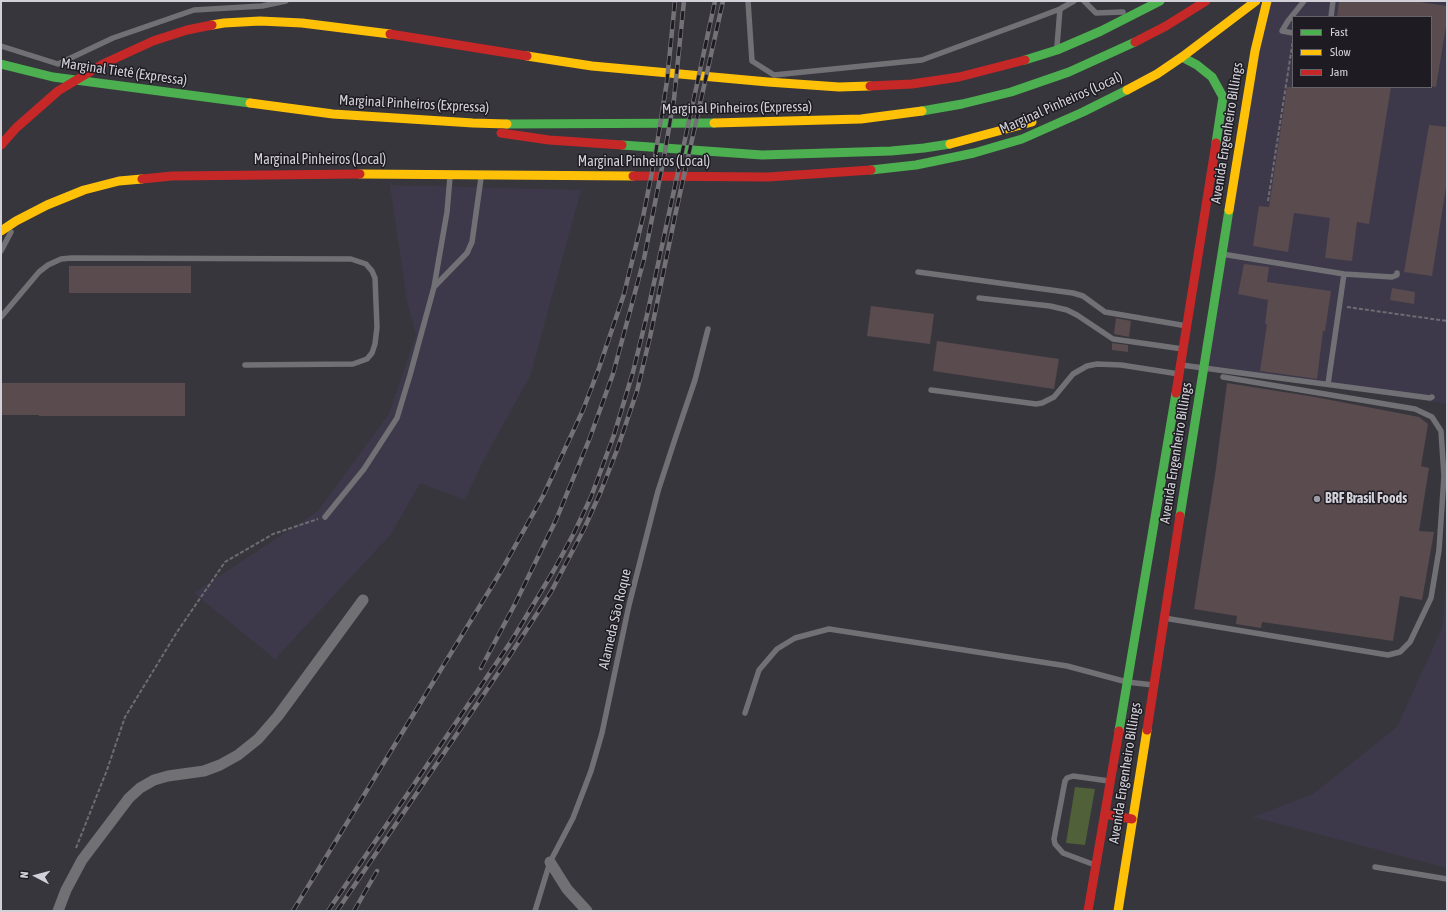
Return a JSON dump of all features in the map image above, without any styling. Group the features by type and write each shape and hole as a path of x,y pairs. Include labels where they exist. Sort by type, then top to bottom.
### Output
{"main road":[{"path":"1,145 16,128 58,91 103,64 153,41 188,30 224,23 260,21 302,23 384,33 592,66 839,87 912,84 959,77 1008,65 1057,50 1101,31 1160,1"},
{"name":"Marginal Pinheiros (Expressa)","path":"245,102 333,114 473,123 792,122 861,119 913,113 962,104 1010,92 1069,72 1166,26 1206,1"},
{"name":"Marginal Pinheiros (Local)","path":"1,232 16,221 47,205 84,190 120,181 172,176 482,174 768,177 849,172 916,165 974,153 1022,139 1083,112 1133,87 1182,57 1256,1"},
{"name":"Avenida Engenheiro Billings","path":"1118,911 1164,618 1179,448 1180,369 1183,349 1232,112 1255,51 1267,1"},
{"name":"Avenida Engenheiro Billings","path":"1088,911 1127,682 1179,448 1204,368 1222,254 1232,112 1216,81 1197,66 1182,57"},
{"name":"Marginal Tietê (Expressa)","path":"1,64 54,77 245,102"},
{"path":"1051,116 1070,112 1083,112"},
{"path":"473,123 500,133 549,140 762,155 891,151 924,148 959,142 1021,126 1039,119"},
{"path":"1105,814 1132,819"}],"street":[{"path":"58,911 66,890 82,860 129,798 140,788 154,780 168,776 204,771 220,765 238,755 258,739 278,716 364,600"},
{"path":"550,862 568,889 587,911"}],"lane":[{"path":"1,46 58,64 113,38 194,10 262,6 286,1"},
{"path":"748,1 752,61 774,75 922,60 1060,9 1074,1"},
{"path":"1084,1 1096,13 1139,11"},
{"path":"1292,33 1282,31 1304,1"},
{"path":"1331,16 1333,1"},
{"path":"1057,50 1060,9"},
{"path":"325,517 364,469 397,418 434,287 447,212 450,174"},
{"path":"434,287 467,253 472,242 482,174"},
{"path":"1,251 16,221"},
{"path":"1222,254 1344,274 1392,277 1397,275 1397,273"},
{"path":"1,317 39,272 48,265 61,259 351,259 366,264 372,271 374,278 377,327 375,344 372,353 367,359 353,364 245,364"},
{"path":"918,272 1073,293 1083,296 1105,312 1187,326"},
{"path":"1328,384 1344,274"},
{"path":"979,298 1050,306 1077,315 1113,339 1183,349"},
{"name":"Alameda São Roque","path":"535,911 550,862 573,818 591,771 602,733 629,605 658,491 695,380 708,329"},
{"path":"931,390 1036,404 1042,403 1054,396 1073,374 1087,366 1097,364 1180,369 1204,368 1430,398 1432,397"},
{"path":"1164,618 1388,655 1400,652 1410,642 1431,598 1439,550 1444,476 1441,430 1432,417 1415,409 1222,376"},
{"path":"745,713 759,670 777,649 796,638 829,629 1067,666 1127,682 1154,685"},
{"path":"1096,865 1063,852 1055,844 1054,839 1065,781 1067,778 1073,776 1109,781"},
{"path":"1375,867 1447,879"}],"path":[{"path":"1268,201 1292,45"},
{"path":"1339,306 1447,320"},
{"path":"75,849 107,770 125,717 177,632 225,562 273,534 325,517"}],"shaded area":[{"path":"1263,1 1447,1 1447,404 1202,368"},
{"path":"390,185 581,190 530,376 482,463 465,500 420,483 391,534 275,659 194,593 318,511 389,414 416,335 407,301"},
{"path":"1447,575 1447,868 1253,817 1313,794 1397,727 1442,628"}],"green space":[{"path":"1075,787 1095,789 1085,845 1066,843"}],"building":[{"path":"1339,1 1413,1 1447,6 1447,20 1436,87 1432,86 1432,16 1337,16"},
{"path":"1287,87 1391,88 1369,224 1357,222 1352,261 1325,258 1330,218 1294,213 1288,252 1253,246 1259,206 1269,207"},
{"path":"1429,125 1447,127 1447,181 1432,276 1404,272"},
{"path":"1244,264 1269,267 1267,282 1331,291 1325,331 1323,331 1317,379 1260,371 1267,324 1265,324 1268,300 1238,294"},
{"path":"69,266 191,266 191,293 69,293"},
{"path":"1392,288 1415,292 1414,304 1390,300"},
{"path":"871,306 934,314 930,344 867,336"},
{"path":"1116,318 1131,321 1129,337 1114,334"},
{"path":"937,341 1059,359 1054,389 933,371"},
{"path":"1112,343 1128,345 1128,352 1112,350"},
{"path":"1,383 185,383 185,416 1,415"},
{"name":"BRF Brasil Foods","path":"1227,383 1315,397 1419,417 1428,424 1421,466 1429,468 1419,531 1434,532 1422,600 1400,596 1393,641 1262,622 1261,628 1236,624 1237,616 1194,609 1216,468"}],"railway":[{"path":"293,911 500,573 543,496 583,410 624,294 643,217 655,157 667,81 675,1"},
{"path":"481,668 515,604 556,520 589,440 613,374 644,259 664,157 674,99 684,1"},
{"path":"328,911 512,640 554,570 591,497 614,435 633,372 647,315 715,1"},
{"path":"337,911 507,660 551,592 584,529 601,491 637,391 723,1"},
{"path":"354,911 377,871"}],"traffic: fast":[{"path":"1025,60 1057,50 1101,31 1160,1"},
{"path":"922,111 962,104 1011,92 1069,72 1135,42"},
{"path":"1182,57 1197,65 1212,77 1223,97 1216,143"},
{"path":"1,64 53,77 250,103"},
{"path":"871,170 916,165 974,153 1022,139 1083,112 1127,90"},
{"path":"507,124 714,123"},
{"path":"622,145 762,155 891,151 950,144"},
{"path":"1180,516 1229,210"},
{"path":"1119,731 1176,393"}],"traffic: slow":[{"path":"1127,90 1157,74 1182,57 1256,1"},
{"path":"1229,210 1255,51 1267,1"},
{"path":"212,25 260,21 302,23 390,34"},
{"path":"527,56 592,66 768,82 839,87 870,86"},
{"path":"250,103 333,114 507,124"},
{"path":"714,123 861,119 922,111"},
{"path":"950,144 1032,122"},
{"path":"360,174 633,176"},
{"path":"1,231 16,221 47,205 84,190 119,181 142,179"},
{"path":"1118,911 1147,730"}],"traffic: jam":[{"path":"1135,42 1166,26 1206,1"},
{"path":"1,145 16,128 58,91 103,64 153,41 187,30 212,25"},
{"path":"390,34 527,56"},
{"path":"870,86 912,84 959,77 1025,60"},
{"path":"501,133 549,140 622,145"},
{"path":"1176,393 1216,143"},
{"path":"633,176 768,177 871,170"},
{"path":"142,179 172,176 360,174"},
{"path":"1147,730 1180,516"},
{"path":"1088,911 1119,731"},
{"path":"1105,814 1132,819"}],"place":[{"name":"BRF Brasil Foods","path":"1317,499"}]}
